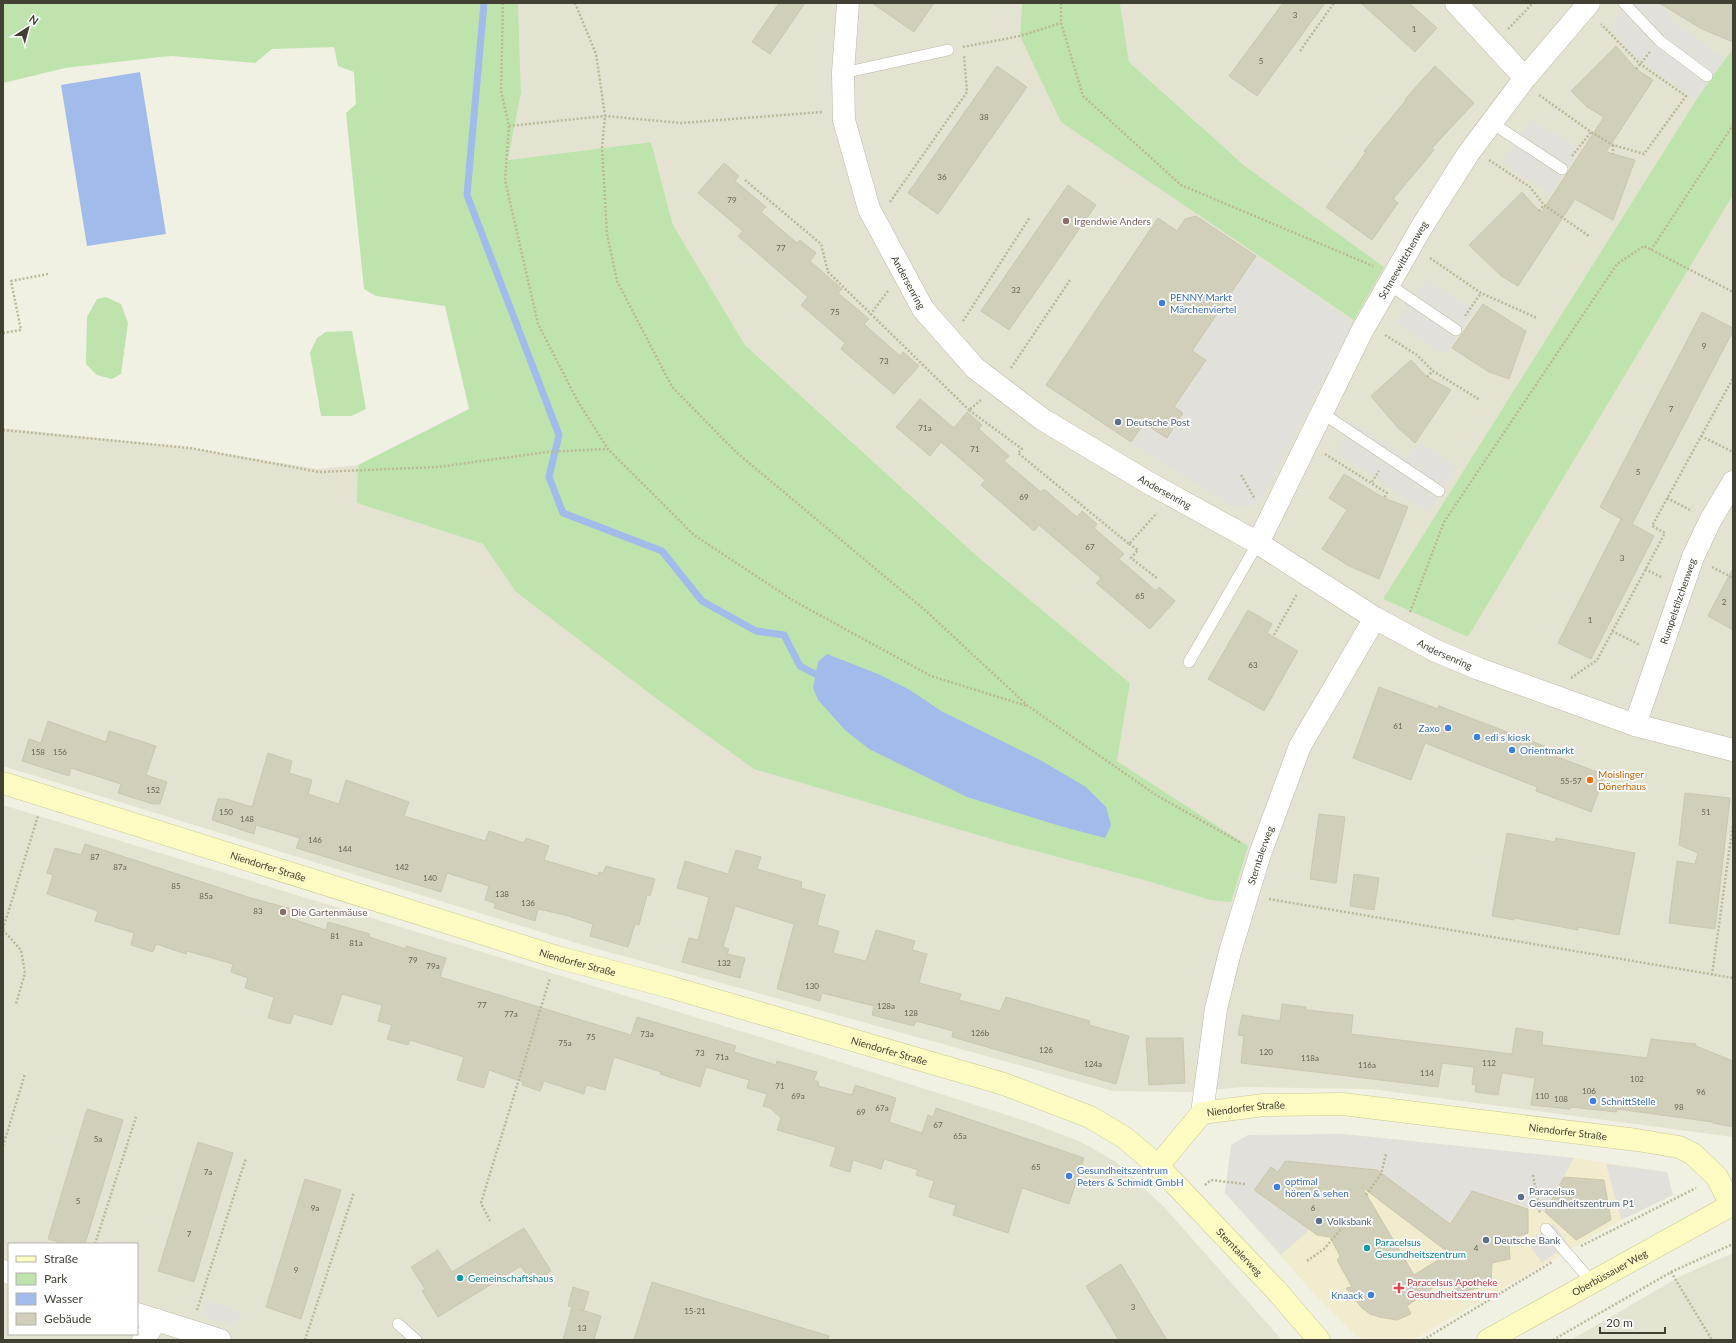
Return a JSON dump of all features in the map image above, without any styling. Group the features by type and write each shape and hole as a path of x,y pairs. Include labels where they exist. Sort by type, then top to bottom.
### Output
{"main road":[{"name":"Niendorfer Straße","path":"3,783 557,957 670,987 1004,1084 1090,1117 1126,1138 1158,1166 1202,1113 1264,1105 1342,1104 1623,1137 1679,1147 1693,1154 1718,1177 1732,1204"},
{"name":"Sterntalerweg","path":"1158,1166 1275,1289 1319,1340"},
{"name":"Oberbüssauer Weg","path":"1488,1340 1732,1204"}],"street":[{"name":"Andersenring","path":"848,3 843,73 844,120 869,209 923,309 975,368 1042,419 1258,543 1402,634 1466,664 1634,725 1733,750"},
{"path":"1456,3 1494,43 1523,80"},
{"name":"Schneewittchenweg","path":"1258,543 1366,323 1390,279 1472,149 1523,80 1587,5"},
{"name":"Rumpelstilzchenweg","path":"1634,725 1693,557 1710,521 1733,482"},
{"name":"Sterntalerweg","path":"1202,1113 1216,1009 1247,895 1260,854 1300,746 1375,618"},
{"path":"143,1340 147,1317 220,1340"}],"lane":[{"path":"1624,3 1660,41 1708,76"},
{"path":"843,73 948,50"},
{"path":"1492,123 1562,169"},
{"path":"1390,279 1456,330"},
{"path":"1322,413 1438,490"},
{"path":"1189,662 1258,543"},
{"path":"1546,1228 1592,1281"},
{"path":"398,1324 416,1340"}],"path":[{"path":"503,3 501,91 509,126 505,180 538,324 577,400 608,449 694,535 794,601 931,676 1028,706"},
{"path":"575,3 596,54 605,116 602,148 607,234 616,281 672,387 736,452 926,611 1028,706 1156,795 1260,854"},
{"path":"1061,3 1061,23 1083,96 1181,185 1390,279"},
{"path":"1300,51 1334,3"},
{"path":"1494,43 1533,3"},
{"path":"1523,80 1591,132 1613,145 1644,154 1686,96 1640,64 1587,5"},
{"path":"948,50 1020,36 1061,23"},
{"path":"1636,69 1660,41"},
{"path":"876,222 967,92 964,55 948,50"},
{"path":"509,126 605,116 681,123 844,111"},
{"path":"1651,250 1733,125"},
{"path":"1562,169 1591,132"},
{"path":"1613,145 1613,154"},
{"path":"1472,149 1530,187 1544,205 1589,236"},
{"path":"745,180 821,244 828,272 870,315 969,410 1022,449 1018,453 1138,550 1131,558 1158,579"},
{"path":"1539,211 1544,205"},
{"path":"950,340 1030,217"},
{"path":"1411,245 1481,293 1537,318"},
{"path":"1402,634 1444,522 1617,264 1644,246 1733,292"},
{"path":"3,333 21,330 11,282 48,274"},
{"path":"870,315 886,291 907,279"},
{"path":"969,410 999,386 1070,280"},
{"path":"1456,330 1481,293"},
{"path":"1366,323 1418,355 1433,370 1480,400"},
{"path":"1427,377 1433,370"},
{"path":"1557,698 1562,684 1597,660 1665,533 1652,526 1733,378"},
{"path":"3,430 190,448 319,472 438,467 547,452 608,449"},
{"path":"1701,436 1733,452"},
{"path":"1307,444 1387,492 1384,498"},
{"path":"1129,544 1172,495"},
{"path":"1667,498 1710,521"},
{"path":"1274,635 1308,575"},
{"path":"1612,631 1659,654"},
{"path":"16,1004 25,973 21,950 3,930 44,797"},
{"path":"1712,975 1733,824"},
{"path":"1247,895 1733,978"},
{"path":"490,1220 481,1203 557,957"},
{"path":"3,1146 25,1074"},
{"path":"95,1243 136,1117"},
{"path":"1366,1196 1381,1174 1386,1154"},
{"path":"191,1331 246,1158"},
{"path":"1533,1175 1541,1222 1546,1228"},
{"path":"1189,1199 1211,1180 1244,1184"},
{"path":"305,1340 354,1192"},
{"path":"1307,1261 1324,1249 1342,1228"},
{"path":"1553,1340 1671,1272 1733,1244"},
{"path":"1671,1272 1712,1340"}],"shaded area":[{"path":"518,3 1022,3 1020,36 1246,167 1129,62 1120,3 1733,3 1733,49 1708,81 1383,599 1468,637 1733,195 1733,1137 1371,1089 1243,1087 1188,1092 1113,1091 583,945 3,766 3,428 190,448 318,469 358,465 358,503 483,544 516,592 694,725 1005,843 1144,880 1210,900 1247,846 1117,761 1130,683 977,556 745,345 673,225 651,142 508,160 521,93"},
{"path":"1631,3 1660,3 1676,23 1725,59 1696,100 1635,57 1609,28"},
{"path":"1532,119 1579,150 1550,194 1503,163"},
{"path":"1256,256 1353,322 1262,498 1256,503 1243,507 1231,506 1131,442 1144,423 1167,438 1183,414 1174,407 1206,360 1192,351"},
{"path":"1427,279 1474,311 1445,355 1396,323"},
{"path":"1351,421 1408,459 1420,442 1456,467 1428,513 1335,452"},
{"path":"3,805 812,1053 1032,1123 1081,1142 1116,1162 1163,1206 1282,1340 3,1340"},
{"path":"1343,1134 1574,1158 1667,1172 1673,1195 1621,1220 1413,1340 1367,1340 1356,1336 1314,1294 1225,1193 1231,1145"},
{"name":"Paracelsus Gesundheitszentrum P1","path":"1343,1134 1574,1158 1545,1212 1472,1191 1449,1223 1387,1178 1285,1161 1278,1172 1271,1167 1254,1190 1309,1230 1281,1255 1225,1193 1231,1145 1248,1135"},
{"path":"1606,1164 1667,1172 1673,1195 1621,1220"},
{"path":"1554,1224 1568,1244 1542,1263 1527,1242"},
{"path":"1733,1253 1733,1340 1571,1340 1681,1276"},
{"path":"206,1301 240,1311 236,1326 201,1316"}],"green space":[{"path":"3,3 518,3 521,93 508,160 651,142 673,225 745,345 977,556 1130,683 1117,761 1248,846 1231,902 1210,900 1144,880 1005,843 754,769 661,702 516,592 483,544 357,503 358,465 469,409 445,306 376,296 364,289 346,113 356,104 354,72 338,66 334,47 272,49 255,63 172,56 160,57 65,68 3,83"},
{"path":"1022,3 1120,3 1129,62 1246,167 1384,267 1354,320 1061,122 1020,36"},
{"path":"1733,49 1733,195 1468,637 1383,599 1708,81"},
{"path":"106,297 121,304 128,323 121,374 112,379 97,375 86,364 87,317 97,299"},
{"path":"352,331 366,409 351,416 321,416 310,353 317,338 326,332"}],"water":[{"path":"140,72 166,234 87,246 61,85"},
{"path":"827,654 878,674 910,690 941,711 1040,760 1086,787 1106,807 1111,825 1105,838 1060,826 967,797 869,749 846,731 818,700 813,688 818,662"}],"building":[{"path":"779,3 805,3 770,54 752,42"},
{"path":"872,3 934,3 914,32"},
{"path":"1283,3 1325,3 1257,96 1229,76"},
{"path":"1361,3 1409,3 1437,28 1415,52"},
{"path":"1659,3 1733,3 1733,42 1702,29"},
{"path":"1616,46 1636,69 1653,80 1606,152 1635,160 1613,220 1575,199 1518,286 1501,276 1469,245 1522,192 1541,213 1604,117 1587,107 1571,91"},
{"path":"997,66 1027,87 938,214 908,193"},
{"path":"1435,66 1474,103 1432,148 1434,150 1393,199 1398,203 1372,240 1326,207 1366,152 1364,151 1406,100 1405,99"},
{"path":"724,163 739,176 735,181 766,207 761,212 797,243 800,240 816,253 810,261 842,289 838,293 869,319 864,324 900,356 903,352 919,366 894,394 841,349 845,343 801,305 808,297 738,236 743,231 698,193"},
{"path":"1068,185 1096,205 1009,330 981,311"},
{"name":"PENNY Markt Märchenviertel","path":"1196,216 1256,256 1192,351 1206,360 1174,407 1183,413 1167,438 1144,423 1131,442 1046,385 1158,218 1177,231 1185,219"},
{"path":"1483,304 1526,331 1509,379 1489,372 1452,348"},
{"path":"1702,312 1733,328 1733,331 1632,524 1654,536 1591,659 1558,643 1621,519 1623,520 1600,507"},
{"path":"1411,360 1427,377 1451,390 1415,443 1397,427 1371,396"},
{"path":"920,399 954,428 967,412 982,425 979,429 1009,456 1004,461 1041,492 1044,489 1077,517 1082,511 1097,524 1094,528 1124,554 1119,559 1156,591 1159,587 1175,601 1150,629 1096,583 1101,578 1039,525 1034,531 981,485 985,480 941,442 930,456 896,427"},
{"path":"1344,474 1384,498 1408,507 1379,579 1349,566 1322,549 1347,510 1329,498"},
{"path":"1733,568 1733,630 1708,616"},
{"path":"1248,610 1272,624 1267,633 1298,651 1264,711 1208,679"},
{"path":"1379,687 1438,709 1439,706 1552,749 1550,754 1605,775 1591,812 1536,791 1537,787 1425,743 1411,780 1353,758"},
{"path":"48,721 106,742 109,731 156,746 146,775 167,782 160,804 153,804 118,793 121,784 71,768 69,776 22,761 29,739 41,743"},
{"path":"268,753 292,761 289,773 312,780 308,794 339,804 346,780 409,802 404,816 485,841 489,831 524,843 526,838 549,846 544,860 598,876 599,872 603,873 606,866 655,879 650,896 647,895 639,925 635,924 628,947 590,936 593,924 565,915 538,909 535,921 494,908 495,903 485,900 489,886 447,873 441,892 296,848 300,838 256,825 254,834 212,820 218,799 226,799 252,807"},
{"path":"1685,793 1730,798 1715,929 1669,923 1677,861 1695,864 1698,853 1679,845"},
{"path":"1319,814 1345,817 1336,883 1310,879"},
{"path":"1507,833 1555,842 1556,838 1635,853 1619,935 1578,927 1578,930 1514,918 1514,920 1492,916"},
{"path":"85,844 251,898 292,909 289,918 326,930 328,922 370,934 369,937 406,949 406,946 446,958 440,977 631,1035 637,1017 736,1046 734,1052 776,1065 777,1061 817,1072 814,1080 819,1082 818,1086 852,1095 855,1085 896,1098 889,1122 922,1133 928,1115 933,1117 936,1108 1084,1158 1069,1204 1022,1188 1008,1233 953,1215 956,1205 929,1197 934,1181 916,1175 918,1170 884,1159 881,1169 853,1160 850,1172 830,1166 836,1147 777,1130 781,1118 770,1108 763,1106 767,1094 747,1088 749,1080 706,1067 700,1087 660,1074 661,1072 614,1057 605,1090 586,1085 584,1094 544,1081 540,1091 522,1085 523,1082 489,1070 484,1088 457,1080 464,1057 410,1040 408,1045 387,1039 392,1025 378,1021 382,1005 342,994 332,1025 294,1014 290,1024 268,1018 274,997 245,988 248,978 231,972 233,964 187,951 186,954 156,944 153,952 131,945 134,933 95,921 98,911 47,894 53,875 47,873 55,848 81,855"},
{"path":"736,850 761,857 757,869 802,882 801,888 825,895 817,925 839,931 833,953 866,961 876,930 915,941 912,950 927,954 919,983 961,994 959,1000 1000,1011 1006,997 1090,1021 1089,1025 1129,1036 1116,1084 952,1037 953,1031 916,1021 914,1026 872,1015 874,1006 822,993 820,1001 777,989 794,924 735,906 723,947 729,949 727,954 745,958 740,978 682,962 689,938 698,940 709,897 677,888 685,861 728,874"},
{"path":"1354,874 1379,878 1374,910 1350,906"},
{"path":"1282,1004 1306,1007 1306,1010 1353,1015 1351,1034 1512,1054 1516,1028 1543,1032 1542,1045 1647,1058 1651,1039 1696,1044 1696,1046 1733,1061 1733,1127 1713,1122 1617,1109 1617,1112 1531,1105 1535,1078 1502,1073 1498,1095 1475,1092 1476,1085 1472,1084 1474,1067 1442,1063 1438,1087 1241,1063 1244,1036 1238,1035 1242,1015 1280,1021"},
{"path":"1146,1038 1183,1038 1185,1083 1149,1085"},
{"path":"87,1109 123,1120 85,1243 62,1243 48,1239"},
{"path":"198,1142 233,1153 194,1282 158,1271"},
{"path":"1285,1161 1377,1170 1450,1224 1472,1191 1528,1209 1528,1233 1509,1240 1510,1259 1492,1263 1491,1285 1458,1293 1448,1277 1407,1306 1411,1314 1397,1320 1379,1317 1370,1314 1362,1308 1346,1288 1352,1287 1337,1260 1340,1256 1330,1237 1317,1235 1254,1190 1271,1167 1278,1172","holes":["1362,1187 1449,1253 1414,1275"]},
{"path":"1564,1177 1604,1180 1611,1220 1576,1240 1545,1212"},
{"path":"305,1179 341,1190 301,1319 266,1307"},
{"name":"Gemeinschaftshaus","path":"524,1228 551,1271 532,1283 521,1266 438,1317 422,1291 425,1289 411,1267 438,1250 452,1272"},
{"path":"1121,1264 1167,1340 1119,1340 1086,1286"},
{"path":"652,1282 829,1336 828,1340 634,1340"},
{"path":"573,1287 589,1292 584,1310 578,1309 601,1316 594,1340 563,1340 572,1307 568,1306"}],"waterway":[{"path":"484,3 467,195 559,435 549,477 563,513 662,551 702,601 756,631 784,635 800,666 815,674"}],"place":[{"name":"Irgendwie Anders","path":"1066,221"},
{"name":"PENNY Markt Märchenviertel","path":"1162,303"},
{"name":"Deutsche Post","path":"1118,422"},
{"name":"Zaxo","path":"1448,728"},
{"name":"edi s kiosk","path":"1477,737"},
{"name":"Orientmarkt","path":"1512,750"},
{"name":"Moislinger Dönerhaus","path":"1590,780"},
{"name":"Die Gartenmäuse","path":"283,912"},
{"name":"SchnittStelle","path":"1593,1101"},
{"name":"Gesundheitszentrum Peters & Schmidt GmbH","path":"1069,1176"},
{"name":"optimal hören & sehen","path":"1277,1187"},
{"name":"Paracelsus Gesundheitszentrum P1","path":"1521,1197"},
{"name":"Volksbank","path":"1319,1221"},
{"name":"Deutsche Bank","path":"1486,1240"},
{"name":"Paracelsus Gesundheitszentrum","path":"1367,1248"},
{"name":"Gemeinschaftshaus","path":"460,1278"},
{"name":"Paracelsus Apotheke Gesundheitszentrum","path":"1399,1288"},
{"name":"Knaack","path":"1371,1295"}]}
